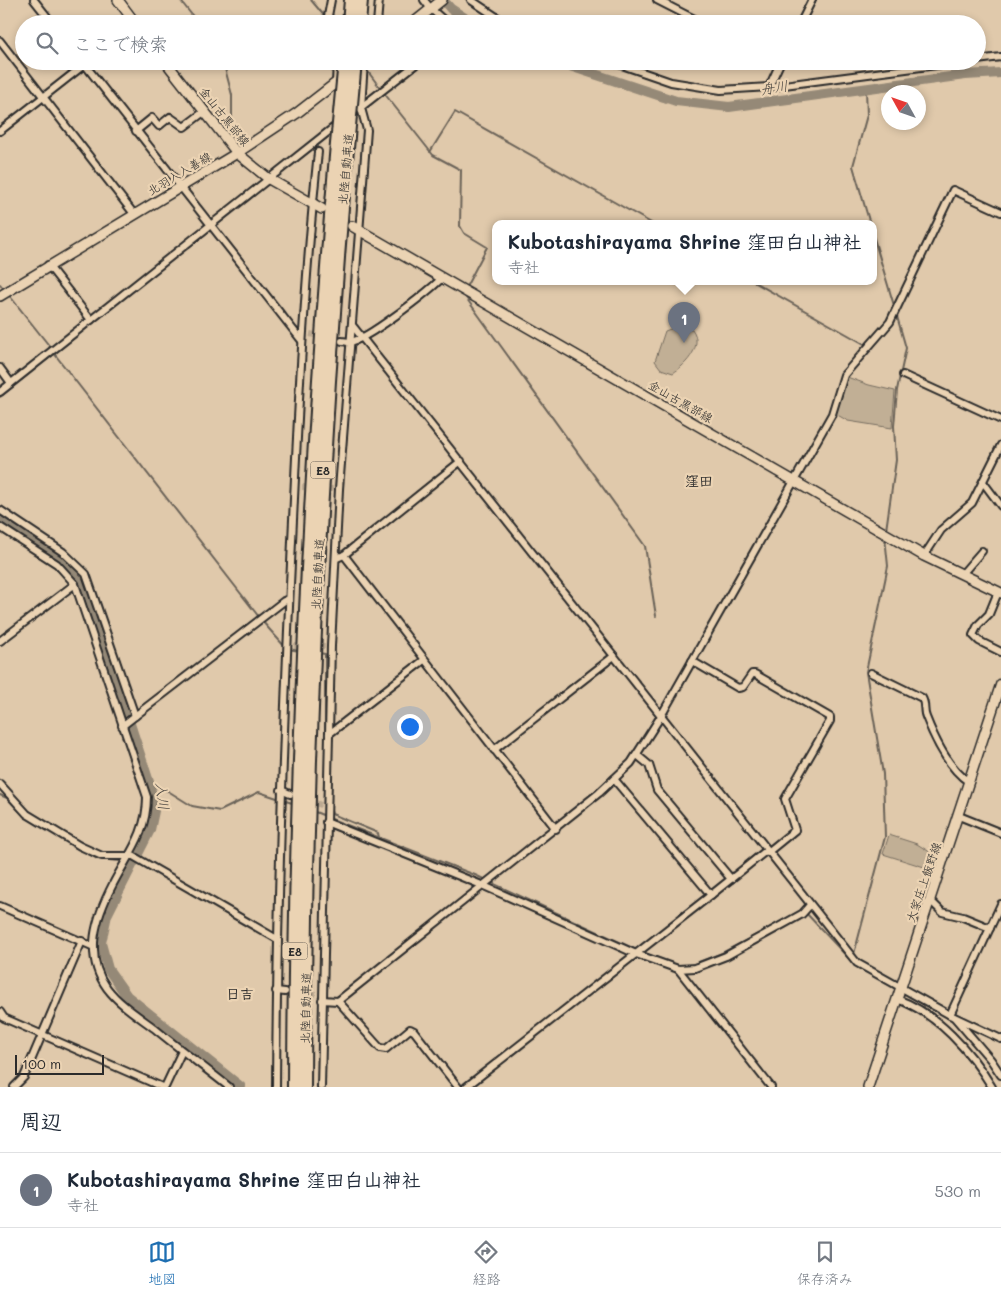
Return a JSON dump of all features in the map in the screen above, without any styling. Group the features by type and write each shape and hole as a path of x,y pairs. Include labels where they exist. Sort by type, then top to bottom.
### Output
{"highway":[{"path":"350,15 351,0"},
{"path":"360,15 362,0"},
{"name":"北陸自動車道","path":"294,1087 303,817 309,802 322,478 343,140 345,70"},
{"name":"北陸自動車道","path":"343,140 354,70"},
{"name":"北陸自動車道","path":"303,817 304,1087"}],"main road":[{"path":"118,0 129,15"},
{"path":"423,15 442,0"},
{"name":"金山古黒部線","path":"173,70 237,153 269,179 322,210"},
{"name":"北羽入入善線","path":"0,296 48,265 237,153 297,113 353,70"},
{"name":"金山古黒部線","path":"356,228 924,556 1000,592"},
{"name":"大家庄上飯野線","path":"868,1087 1001,684"}],"street":[{"path":"34,0 46,15"},
{"path":"328,15 331,0"},
{"path":"378,15 379,0"},
{"path":"424,0 439,15"},
{"path":"471,0 494,15"},
{"path":"657,0 686,15"},
{"path":"804,15 812,0"},
{"path":"0,42 15,61"},
{"path":"986,59 1001,57"},
{"path":"22,70 134,214"},
{"path":"0,132 75,70"},
{"path":"89,70 211,226 303,338"},
{"path":"336,84 337,70"},
{"path":"309,802 329,734 328,646 340,557 336,489 349,391 356,228 367,130 361,108 363,70"},
{"path":"0,392 409,70"},
{"path":"636,70 671,82 721,90 770,87 899,70"},
{"path":"770,87 777,70"},
{"path":"136,130 152,118 159,126 170,117 184,127 205,111"},
{"path":"276,1087 276,939 281,790 291,646 290,599 298,486 303,338 312,204 318,152"},
{"path":"338,1001 556,829 614,779 637,755 832,414 844,375 890,322 953,190 1001,212"},
{"path":"48,265 91,320"},
{"path":"342,341 350,342 363,336 427,293 442,278"},
{"path":"352,325 363,336 660,716 857,963 936,1021 981,1070 992,1087"},
{"path":"303,338 310,334"},
{"path":"0,368 11,383"},
{"path":"904,375 1001,420"},
{"path":"924,556 940,530 972,503 1001,445"},
{"path":"340,557 461,461"},
{"path":"983,482 1001,506"},
{"path":"0,510 63,552 86,574 135,716"},
{"path":"0,528 57,564 76,584 146,797 147,814 143,829 130,857 101,907 94,932 94,946 98,969 108,988 124,1005 229,1087"},
{"path":"962,574 982,551"},
{"path":"340,557 424,660 556,829"},
{"path":"0,641 76,584"},
{"path":"1000,592 989,614 978,625 973,635 979,641 1001,652"},
{"path":"122,726 284,601 290,599"},
{"path":"494,750 614,656"},
{"path":"329,734 424,660"},
{"path":"466,1087 795,830 785,799 830,721 830,717 755,674 752,674 743,687 738,688 692,661"},
{"path":"871,673 922,698 927,720 949,761 955,771 969,782"},
{"path":"637,755 649,765 657,790 731,879"},
{"path":"614,779 711,895"},
{"path":"0,784 26,814 80,846 102,856 130,857 145,863 276,939"},
{"path":"281,790 309,802 326,822 484,886 636,954 678,969 695,968 726,956 802,914 810,905"},
{"path":"959,816 1001,832"},
{"path":"321,1087 320,996 326,822"},
{"path":"930,900 942,912 963,917 990,928"},
{"path":"952,1016 1001,904"},
{"path":"0,906 94,946"},
{"path":"14,1087 24,1077 82,941"},
{"path":"678,969 771,1087"},
{"path":"276,992 284,992"},
{"path":"899,994 1001,1039"},
{"path":"320,996 338,1001 380,1048 386,1049 410,1029 414,1031 458,1087"},
{"path":"0,1012 4,1018 163,1087 182,1050"},
{"path":"952,1016 991,1060 1001,1075"}],"shaded area":[{"path":"673,328 692,329 696,341 692,354 684,365 673,373 661,369 655,361 665,331"},
{"path":"847,377 869,385 895,391 892,428 848,421 834,413"},
{"path":"889,835 917,844 941,859 937,871 883,854"}],"waterway":[{"path":"180,0 192,15"},
{"path":"311,0 324,15"},
{"name":"舟川","path":"443,0 451,9 460,15"},
{"path":"225,70 232,95 232,136"},
{"path":"367,70 381,89"},
{"name":"舟川","path":"582,70 676,101 729,107 965,75 1001,73"},
{"path":"866,90 867,115 853,166 869,220"},
{"path":"384,93 433,155 461,170 460,226 464,233 487,247 466,287"},
{"path":"430,152 455,112 646,220"},
{"path":"274,179 333,133"},
{"path":"0,397 270,182"},
{"path":"877,248 895,309"},
{"path":"0,284 4,289"},
{"path":"759,285 866,345"},
{"path":"9,295 51,348"},
{"path":"464,295 645,546 656,616"},
{"path":"886,530 896,460 894,426 897,390 906,348 896,313"},
{"path":"53,352 259,617"},
{"name":"入川","path":"0,517 59,557 69,566 86,589 150,785 154,811 150,830 107,915 101,943 108,969 127,996 241,1087"},
{"path":"854,954 885,837 883,774 866,672 888,566 885,537"},
{"path":"262,621 285,647"},
{"path":"289,649 299,651"},
{"path":"319,653 325,654 325,780"},
{"path":"150,785 168,791 192,806 220,811 259,792 295,804"},
{"path":"0,795 7,798 25,817 56,835"},
{"path":"330,807 332,814 378,833 379,838"},
{"path":"313,811 325,816"},
{"path":"329,818 475,875 637,950"},
{"path":"82,850 97,859 120,861 133,866"},
{"path":"806,913 852,962 853,959"},
{"path":"691,965 722,953 779,923"},
{"path":"641,952 658,958"},
{"path":"669,963 682,966"}],"tunnel":[{"path":"310,334 324,337"},
{"path":"302,487 333,489"},
{"path":"294,646 325,646"},
{"path":"307,800 321,805"},
{"path":"303,993 316,994"}],"place":[{"name":"Kubotashirayama Shrine 窪田白山神社","path":"684,343"}],"district":[{"name":"窪田","path":"699,480"},
{"name":"日吉","path":"240,993"}]}
